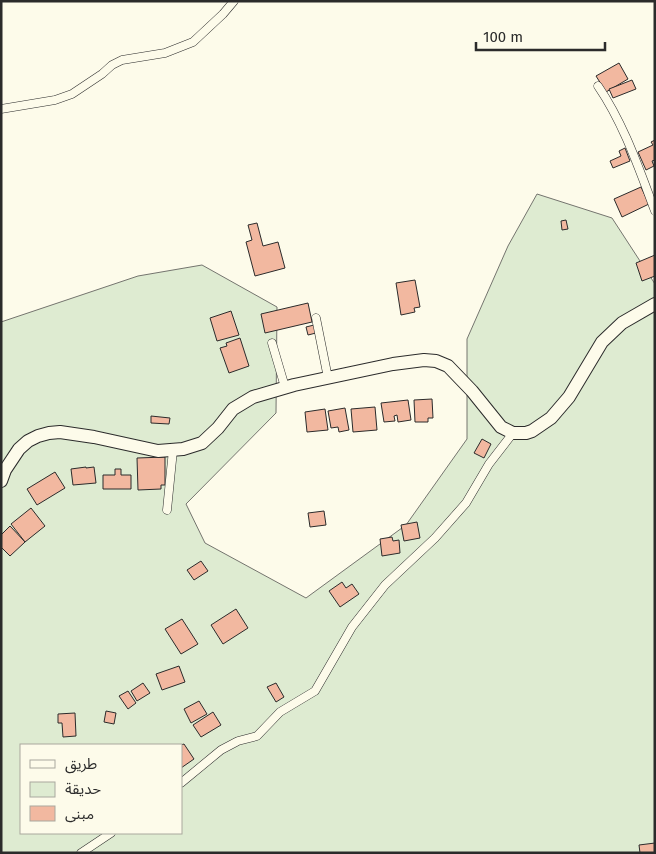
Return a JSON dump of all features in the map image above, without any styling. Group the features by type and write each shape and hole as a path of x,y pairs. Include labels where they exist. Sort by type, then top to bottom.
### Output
{"main road":[{"path":"1,480 5,470 19,449 28,441 38,436 60,432 94,437 158,451 183,449 202,443 218,428 233,409 253,397 328,378 393,364 424,360 436,361 448,366 472,391 501,427 513,433 526,433 551,418 569,397 602,342 622,323 655,304"}],"street":[{"path":"1,109 55,100 72,94 122,60 165,53 193,42 234,1"},
{"path":"598,86 606,97 623,131 655,212"},
{"path":"316,318 328,378"},
{"path":"272,343 285,388"},
{"path":"182,782 221,750 238,741 257,736 280,712 314,691 352,626 385,585 435,538 466,502 489,464 513,433"},
{"path":"167,510 173,450"},
{"path":"82,853 110,834"}],"green space":[{"path":"537,194 612,218 655,284 655,853 1,853 1,322 138,276 202,265 277,307 276,413 186,504 205,543 306,598 406,525 467,439 467,339 508,246"}],"building":[{"path":"619,63 628,79 606,92 596,76"},
{"path":"632,80 636,89 613,98 609,89"},
{"path":"655,140 655,160 652,161 654,166 646,170 638,152 653,145 651,142"},
{"path":"625,148 630,161 613,168 610,161 621,156 619,151"},
{"path":"641,187 649,204 622,217 614,199"},
{"path":"566,220 568,229 562,230 561,221"},
{"path":"257,223 263,246 278,242 285,268 255,276 246,242 252,240 248,225"},
{"path":"655,255 655,276 642,281 636,263"},
{"path":"415,280 420,307 414,308 415,312 401,315 396,283"},
{"path":"308,303 312,322 265,333 261,314"},
{"path":"231,311 239,335 217,341 210,318"},
{"path":"314,325 316,333 308,335 306,327"},
{"path":"240,338 249,366 229,373 220,348 227,346 226,343"},
{"path":"432,399 433,418 428,418 428,422 415,422 414,400"},
{"path":"408,400 411,420 398,422 397,415 394,416 395,421 384,422 381,403"},
{"path":"375,407 377,430 353,432 351,409"},
{"path":"345,408 349,430 339,432 338,427 331,428 328,411"},
{"path":"325,409 328,430 307,432 305,412"},
{"path":"151,416 170,418 169,424 151,423"},
{"path":"482,439 491,444 484,458 474,453"},
{"path":"165,457 165,485 161,485 161,489 138,490 137,458"},
{"path":"94,467 96,483 73,485 71,469"},
{"path":"115,469 121,469 121,475 131,475 131,489 103,489 103,475 115,475"},
{"path":"55,472 65,488 37,505 27,489"},
{"path":"31,508 45,526 25,542 11,524"},
{"path":"324,511 326,525 310,527 308,513"},
{"path":"417,522 420,538 404,541 401,525"},
{"path":"10,526 25,542 10,556 1,547 1,535"},
{"path":"392,537 393,541 399,540 400,553 382,556 380,539"},
{"path":"201,561 208,571 194,580 187,570"},
{"path":"342,582 346,588 352,584 359,594 340,607 329,591"},
{"path":"236,609 248,628 223,644 211,625"},
{"path":"182,619 198,644 181,654 165,629"},
{"path":"179,666 185,682 162,690 156,674"},
{"path":"143,683 150,693 137,701 131,691"},
{"path":"276,683 284,697 276,702 267,687"},
{"path":"128,691 136,703 128,709 119,696"},
{"path":"199,701 207,714 191,723 184,709"},
{"path":"106,711 116,713 114,724 104,722"},
{"path":"213,712 221,725 201,737 193,725"},
{"path":"75,713 76,736 63,737 62,723 58,723 58,714"},
{"path":"184,744 194,759 182,767 182,745"},
{"path":"655,843 655,853 640,853 639,845"}]}
